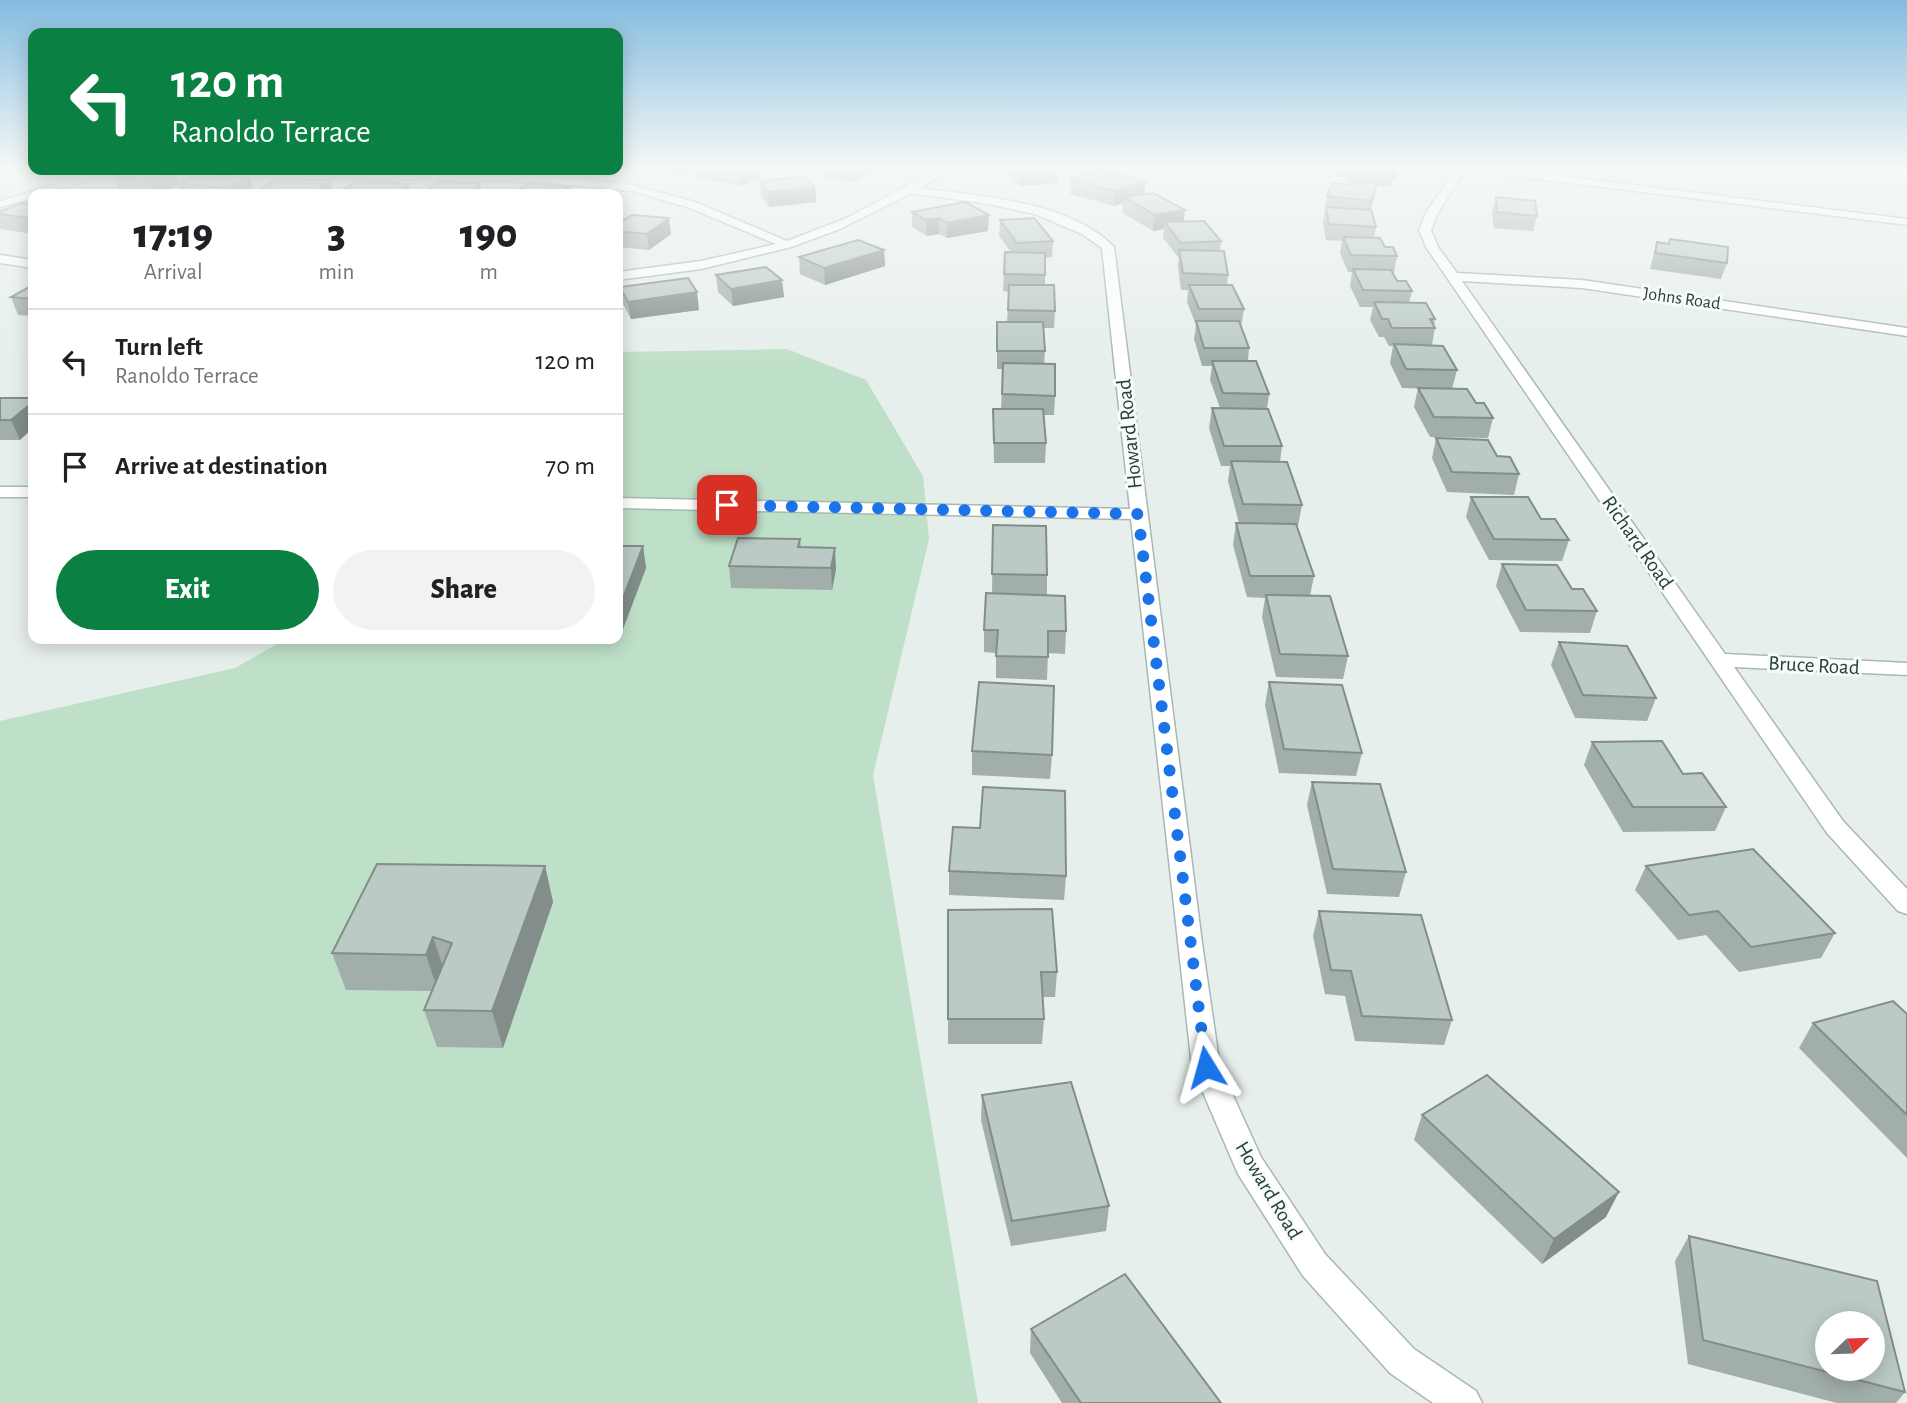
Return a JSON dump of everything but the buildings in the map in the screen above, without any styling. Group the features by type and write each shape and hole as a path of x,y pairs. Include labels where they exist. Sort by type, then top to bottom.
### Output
{"street":[{"path":"755,232 787,245"},
{"path":"623,275 706,264 787,245 820,232"},
{"name":"Howard Road","path":"1091,232 1108,247 1206,1067 1249,1165 1314,1265 1402,1361 1464,1403"},
{"name":"Richard Road","path":"1426,232 1432,247 1835,827 1907,905"},
{"path":"0,259 28,263"},
{"name":"Johns Road","path":"1455,277 1582,284 1907,332"},
{"path":"0,492 28,492"},
{"path":"623,503 1138,514"},
{"name":"Bruce Road","path":"1720,660 1907,669"}],"green space":[{"path":"787,349 866,380 923,476 929,539 873,775 978,1403 0,1403 0,721 235,668 277,644 623,644 623,352"}],"route":[{"path":"727,505 1138,514 1206,1067"}]}
